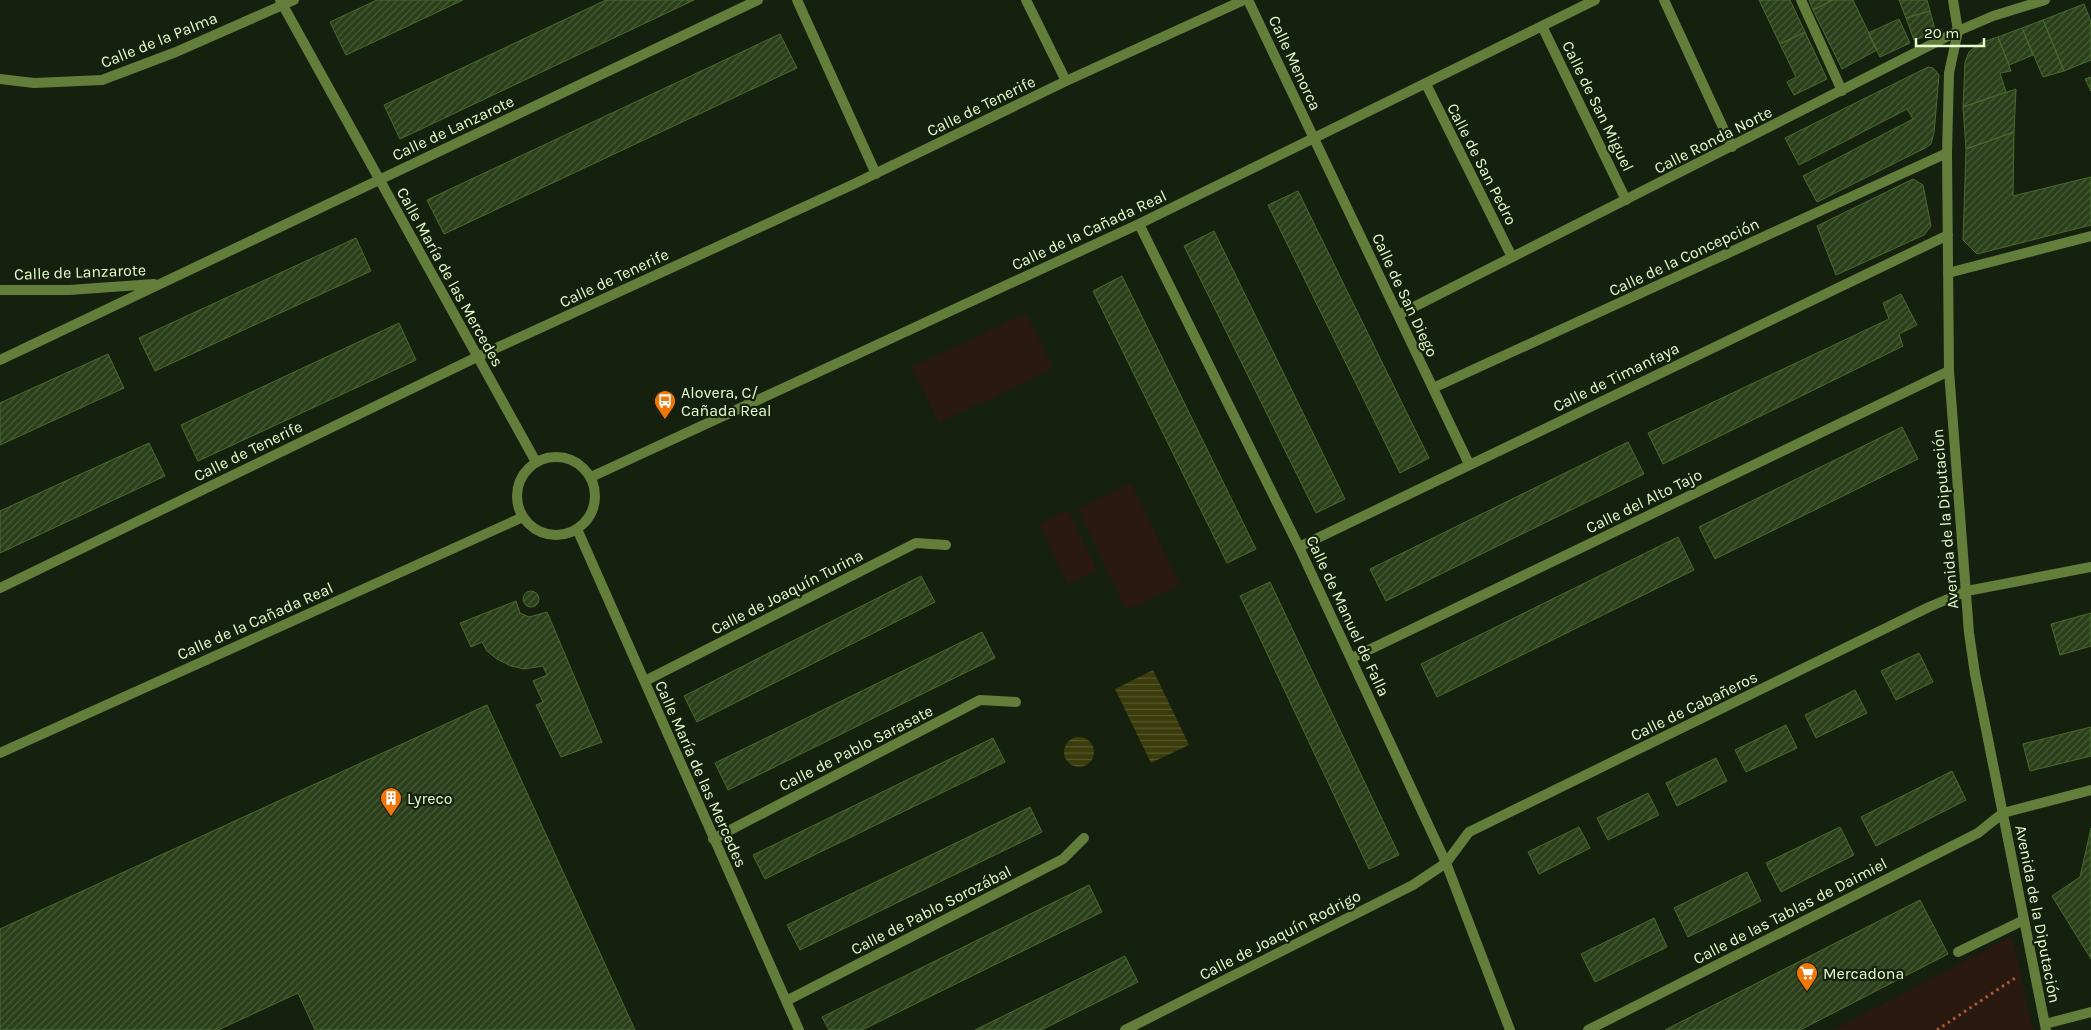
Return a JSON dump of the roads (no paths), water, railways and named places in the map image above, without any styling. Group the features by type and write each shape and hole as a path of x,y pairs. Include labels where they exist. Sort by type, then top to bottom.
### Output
{"street":[{"name":"Calle de la Palma","path":"0,79 34,83 102,80 176,52 282,3 294,0"},
{"name":"Calle de Lanzarote","path":"0,360 758,0"},
{"path":"797,0 876,174"},
{"path":"1026,0 1066,81"},
{"name":"Calle de Tenerife","path":"0,588 477,357 876,174 1066,81 1244,0"},
{"name":"Calle Menorca","path":"1248,0 1314,139"},
{"name":"Calle de la Cañada Real","path":"591,477 1139,224 1595,0"},
{"path":"1664,0 1732,147"},
{"path":"1801,0 1842,91"},
{"name":"Avenida de la Diputación","path":"1953,0 1958,31 1949,73 1947,153 1949,370 1969,633 1975,674 2046,1027"},
{"name":"Calle Ronda Norte","path":"1398,315 1958,31 1994,16 2045,0"},
{"name":"Calle María de las Mercedes","path":"282,3 536,462"},
{"name":"Calle de San Miguel","path":"1542,26 1626,200"},
{"name":"Calle de San Pedro","path":"1426,84 1512,257"},
{"name":"Calle de San Diego","path":"1314,139 1469,464"},
{"name":"Calle de la Concepción","path":"1433,388 1947,153"},
{"name":"Calle de Manuel de Falla","path":"1139,224 1352,658 1446,863 1510,1030"},
{"name":"Calle de Timanfaya","path":"1299,547 1948,235"},
{"path":"1948,273 2091,236"},
{"name":"Calle de Lanzarote","path":"0,290 69,290 161,284"},
{"name":"Calle del Alto Tajo","path":"1352,658 1949,370"},
{"path":"551,457 566,458 580,465 591,477 596,496 591,515 577,529 563,535 548,535 534,528 523,517 517,497 521,477 536,462 551,457"},
{"name":"Calle de la Cañada Real","path":"0,753 523,517"},
{"name":"Calle María de las Mercedes","path":"577,529 798,1030"},
{"name":"Calle de Joaquín Turina","path":"644,681 916,543 946,545"},
{"name":"Calle de Cabañeros","path":"1446,863 1469,832 1929,607 1967,592 2091,568"},
{"name":"Calle de Pablo Sarasate","path":"713,840 980,700 1016,702"},
{"path":"2003,813 2091,790"},
{"name":"Calle de las Tablas de Daimiel","path":"1588,1030 1978,833 2003,813"},
{"name":"Calle de Pablo Sorozábal","path":"786,1001 1063,859 1084,838"},
{"name":"Calle de Joaquín Rodrigo","path":"1125,1030 1413,885 1446,863"},
{"path":"1958,952 2024,920"},
{"path":"2046,1027 2091,1012"}],"place":[{"name":"Alovera, C/ Cañada Real","path":"665,420"},
{"name":"Lyreco","path":"391,817"},
{"name":"Mercadona","path":"1807,992"}]}
